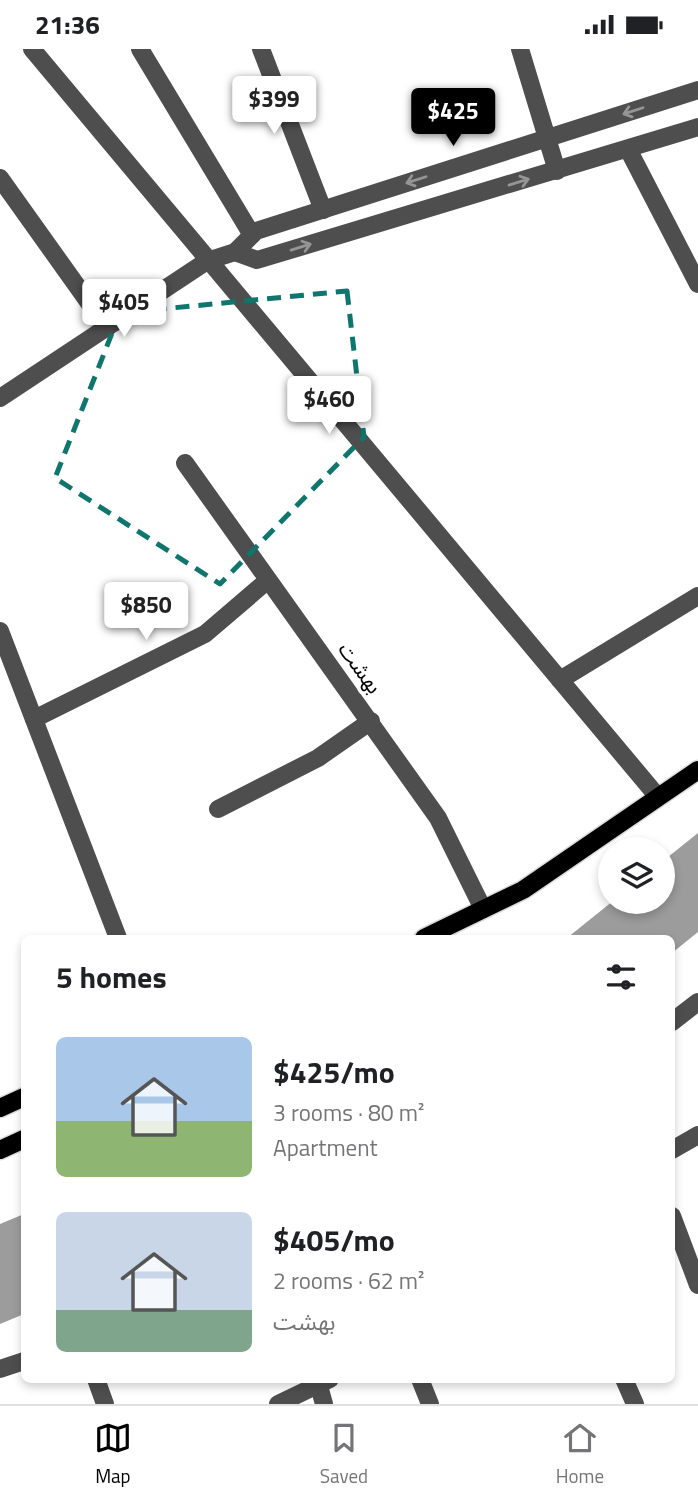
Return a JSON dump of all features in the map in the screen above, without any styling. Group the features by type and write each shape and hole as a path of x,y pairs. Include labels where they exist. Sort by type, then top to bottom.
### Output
{"main road":[{"path":"430,935 523,890 698,770"},
{"path":"0,1108 21,1098"},
{"path":"0,1150 21,1140"}],"street":[{"path":"32,49 658,797"},
{"path":"140,49 252,235"},
{"path":"261,49 323,210"},
{"path":"520,49 557,171"},
{"path":"0,398 207,261 235,252 252,235 698,90"},
{"path":"235,252 257,260 698,127"},
{"path":"628,149 698,284"},
{"path":"0,178 107,328"},
{"name":"بهشت","path":"185,463 438,818 483,909"},
{"path":"34,719 205,634 268,580"},
{"path":"560,680 698,596"},
{"path":"0,631 117,935"},
{"path":"218,809 318,758 371,721"},
{"path":"675,1020 698,1002"},
{"path":"675,1148 698,1135"},
{"path":"675,1224 698,1285"},
{"path":"0,1369 21,1362"},
{"path":"97,1383 105,1404"},
{"path":"278,1404 318,1383"},
{"path":"322,1383 324,1404"},
{"path":"422,1383 430,1404"},
{"path":"626,1383 635,1404"}],"highlighted area":[{"path":"347,291 364,437 220,584 55,478 120,313"}],"shaded area":[{"path":"698,833 698,932 675,951 675,935 571,935 598,913 675,914 675,851"},
{"path":"21,1215 21,1315 0,1324 0,1224"}]}
